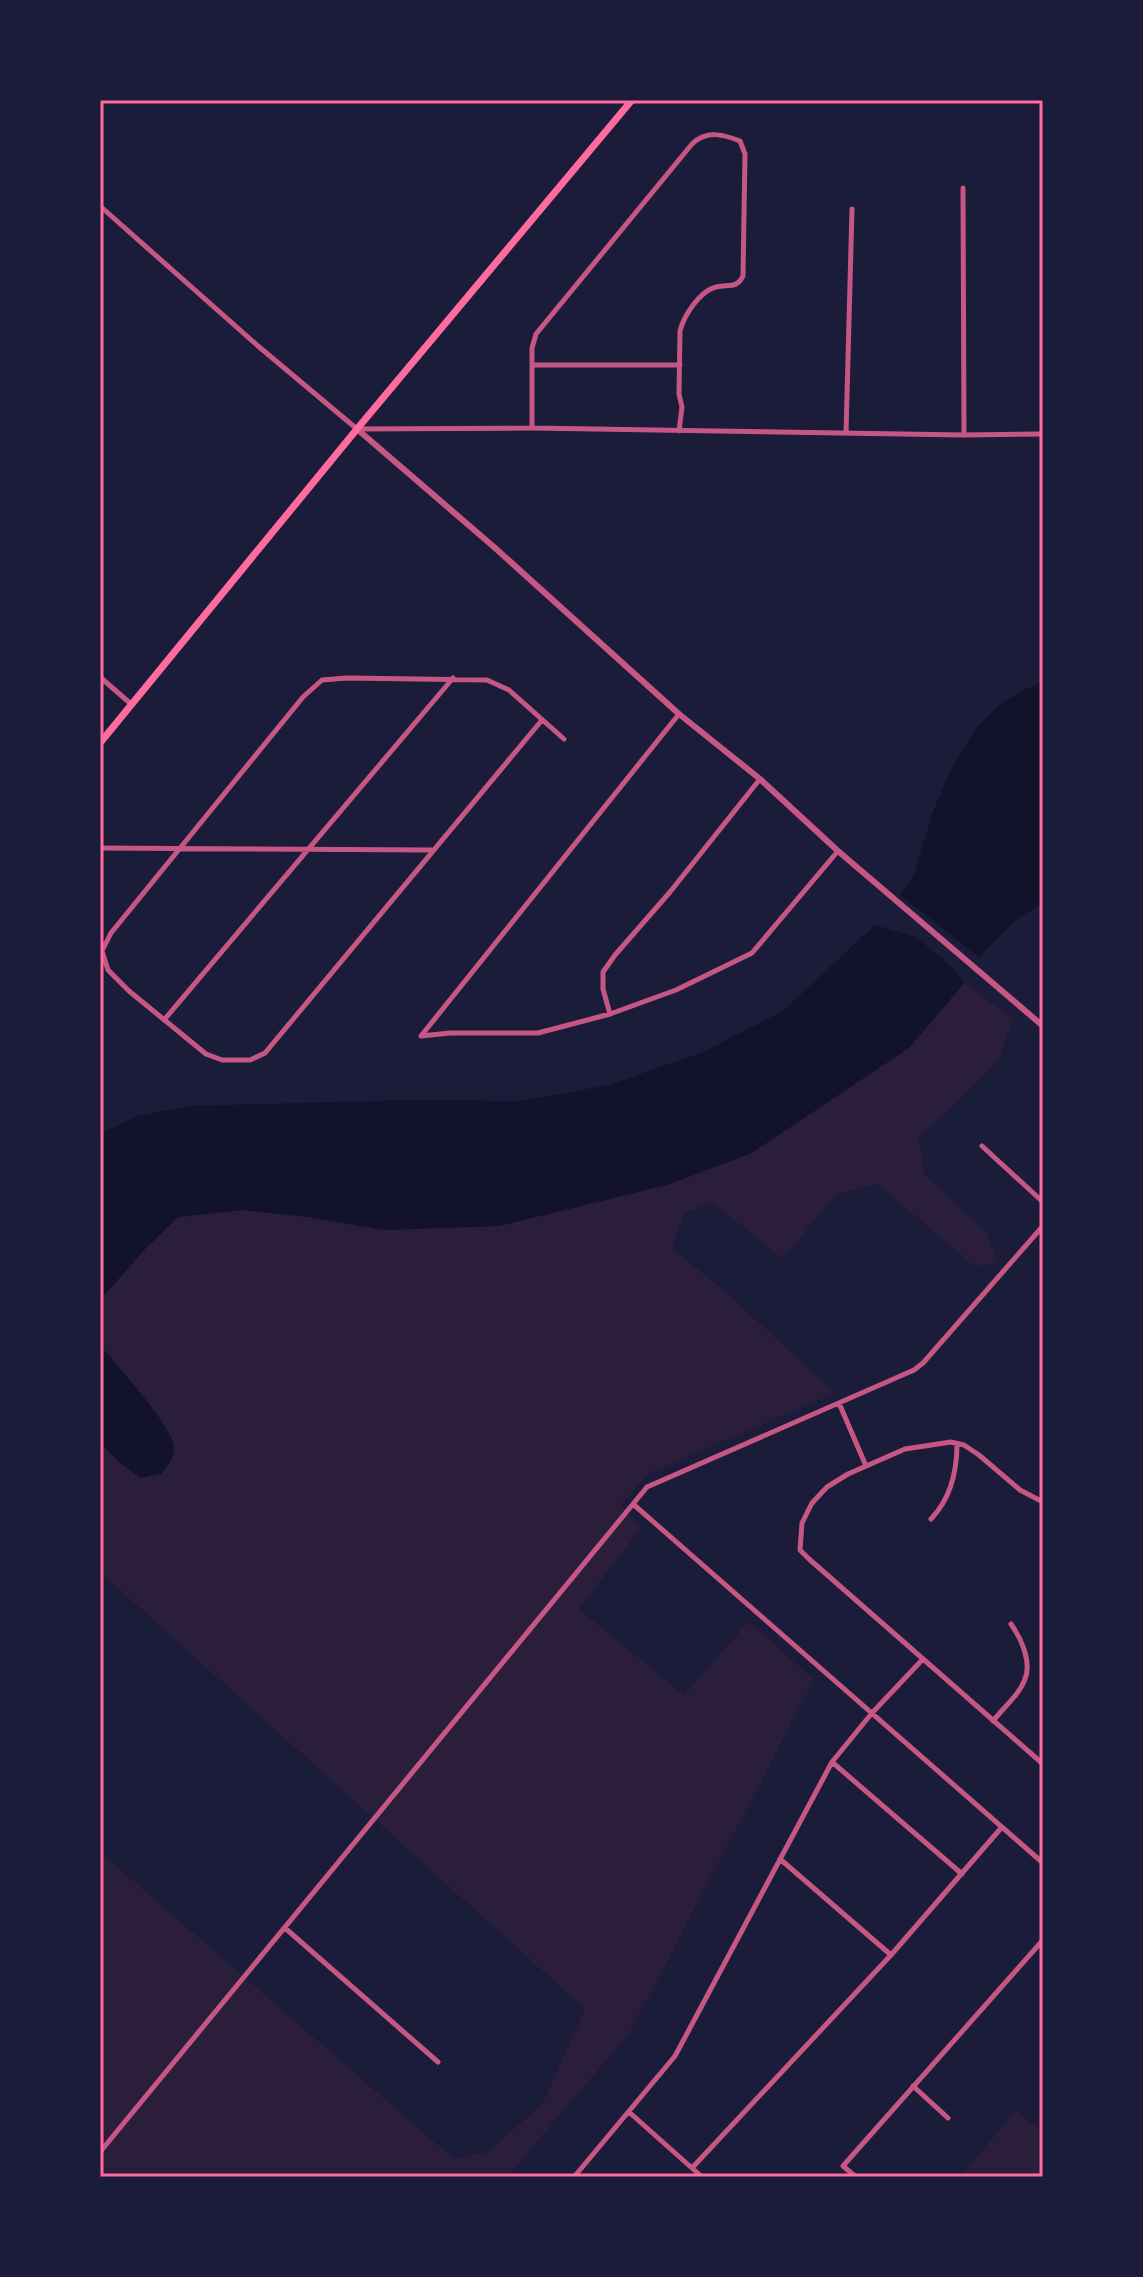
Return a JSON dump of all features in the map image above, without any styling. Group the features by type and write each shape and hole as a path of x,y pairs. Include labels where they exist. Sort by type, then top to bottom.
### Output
{"main road":[{"path":"100,743 632,100"}],"street":[{"path":"532,428 532,348 536,334 692,144 703,135 726,136 740,141 745,154 743,276 741,282 735,285 714,287 708,291 690,310 680,331 679,394 682,407 679,431"},
{"path":"963,188 964,435"},
{"path":"100,206 258,346 494,547 679,714 760,779 838,851 1043,1026"},
{"path":"846,433 852,209"},
{"path":"532,365 680,365"},
{"path":"357,429 1043,434"},
{"path":"100,677 132,705"},
{"path":"164,1020 453,678"},
{"path":"542,720 265,1053 250,1060 222,1060 206,1054 108,970 102,951 111,933 303,697 322,680 487,680 509,690 564,739"},
{"path":"679,714 421,1036 538,1033 610,1014 676,990 752,953 838,851"},
{"path":"610,1014 603,989 603,972 760,779"},
{"path":"100,848 433,850"},
{"path":"982,1146 1043,1202"},
{"path":"100,2152 647,1487 914,1370 1043,1226"},
{"path":"839,1403 866,1466"},
{"path":"1043,1502 1020,1490 964,1445 951,1442 905,1449 827,1487 812,1503 802,1523 800,1550 1043,1764"},
{"path":"931,1519 940,1510 949,1491 957,1465 957,1444"},
{"path":"633,1504 1043,1863"},
{"path":"993,1721 1026,1678 1027,1662 1019,1636 1011,1624"},
{"path":"574,2177 675,2056 832,1762 872,1713 923,1659"},
{"path":"832,1762 962,1874"},
{"path":"692,2168 891,1955 1002,1827"},
{"path":"780,1859 891,1955"},
{"path":"285,1928 438,2062"},
{"path":"856,2177 843,2166 1043,1940"},
{"path":"913,2086 948,2118"},
{"path":"629,2112 702,2177"}],"shaded area":[{"path":"1043,682 1043,903 1017,919 979,957 900,895 914,874 933,811 951,770 976,728 999,705"},
{"path":"875,925 916,937 950,965 964,983 909,1048 752,1153 667,1185 499,1226 384,1230 242,1210 178,1217 100,1300 100,1134 137,1116 191,1106 411,1100 521,1101 609,1085 703,1052 783,1011"},
{"path":"964,983 1013,1019 998,1061 918,1137 925,1175 987,1233 998,1263 974,1266 878,1184 835,1195 783,1259 713,1203 685,1212 672,1248 727,1293 835,1393 648,1474 621,1505 641,1528 579,1609 684,1695 749,1621 814,1680 629,2034 507,2177 100,2177 100,1852 454,2159 488,2152 543,2103 585,2009 100,1572 100,1443 120,1463 175,1446 163,1423 100,1347 100,1300 178,1217 242,1210 384,1230 499,1226 667,1185 909,1048"},
{"path":"100,1347 146,1400 171,1438 173,1455 161,1474 141,1478 100,1443"},
{"path":"1016,2110 1043,2133 1043,2177 960,2177"}]}
